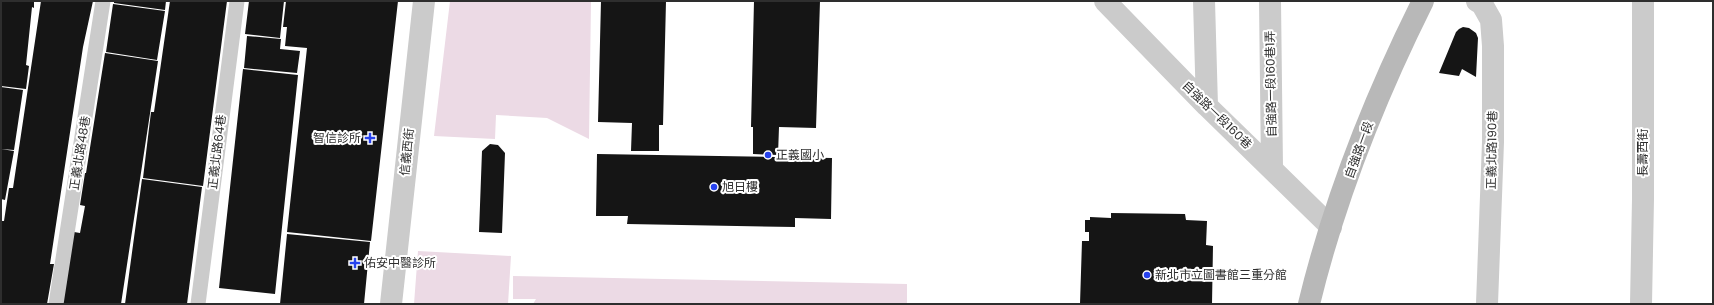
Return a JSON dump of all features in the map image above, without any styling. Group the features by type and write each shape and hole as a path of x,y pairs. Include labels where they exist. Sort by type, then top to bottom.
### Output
{"street":[{"name":"信義西街","path":"391,304 424,1"},
{"name":"自強路一段160巷","path":"1105,1 1207,106 1331,227"},
{"path":"1204,1 1207,106"},
{"name":"自強路一段160巷1弄","path":"1270,1 1272,168"},
{"name":"自強路一段","path":"1309,304 1331,227 1373,110 1402,43 1424,1"},
{"name":"正義北路190巷","path":"1477,1 1482,4 1491,20 1493,46 1493,142 1487,304"},
{"name":"長壽西街","path":"1641,304 1643,198 1643,1"}],"lane":[{"name":"正義北路48巷","path":"56,304 103,1"},
{"name":"正義北路64巷","path":"198,304 237,1"}],"shaded area":[{"path":"450,1 591,1 589,139 547,118 496,115 495,139 434,136"},
{"path":"418,251 511,256 508,304 414,304"},
{"path":"513,276 907,284 907,304 533,304 536,299 513,299"}],"building":[{"path":"1,1 34,1 34,8 32,7 26,65 29,66 26,89 1,86"},
{"path":"41,1 93,1 83,47 50,264 54,264 47,304 1,304 1,221 4,221 9,188 13,188"},
{"path":"114,1 166,1 165,10 114,3"},
{"path":"170,1 227,1 203,186 143,178 151,112 154,112"},
{"path":"249,1 284,1 280,38 245,34"},
{"path":"286,1 398,1 371,241 287,232 307,48 285,46 287,27 283,27"},
{"path":"601,1 666,1 663,125 659,125 659,151 631,151 632,123 598,122"},
{"path":"754,1 820,1 816,128 779,127 778,155 753,154 753,127 751,127"},
{"path":"113,4 165,11 157,60 106,52"},
{"path":"1463,27 1469,28 1476,33 1478,38 1476,77 1462,69 1459,76 1439,73 1456,32"},
{"path":"247,36 281,39 280,49 300,51 297,73 244,68"},
{"path":"105,53 158,61 121,304 62,304 74,232 80,233 85,206 80,205"},
{"path":"243,69 298,75 275,294 219,288"},
{"path":"1,87 23,90 14,150 1,149"},
{"path":"490,144 498,145 505,153 502,233 479,232 482,151"},
{"path":"1,149 14,151 5,200 1,199"},
{"name":"旭日樓","path":"597,154 832,158 831,219 795,218 795,227 627,224 628,216 596,216"},
{"path":"142,179 202,187 187,304 125,304"},
{"name":"新北市立圖書館三重分館","path":"1111,213 1185,214 1186,220 1207,221 1206,245 1213,246 1212,304 1080,304 1082,241 1089,241 1089,232 1085,232 1085,220 1090,220 1090,217 1111,218"},
{"path":"287,234 370,242 364,304 280,304"}],"place":[{"name":"智信診所","path":"370,138"},
{"name":"正義國小","path":"768,155"},
{"name":"旭日樓","path":"714,187"},
{"name":"佑安中醫診所","path":"355,263"},
{"name":"新北市立圖書館三重分館","path":"1147,275"}]}
